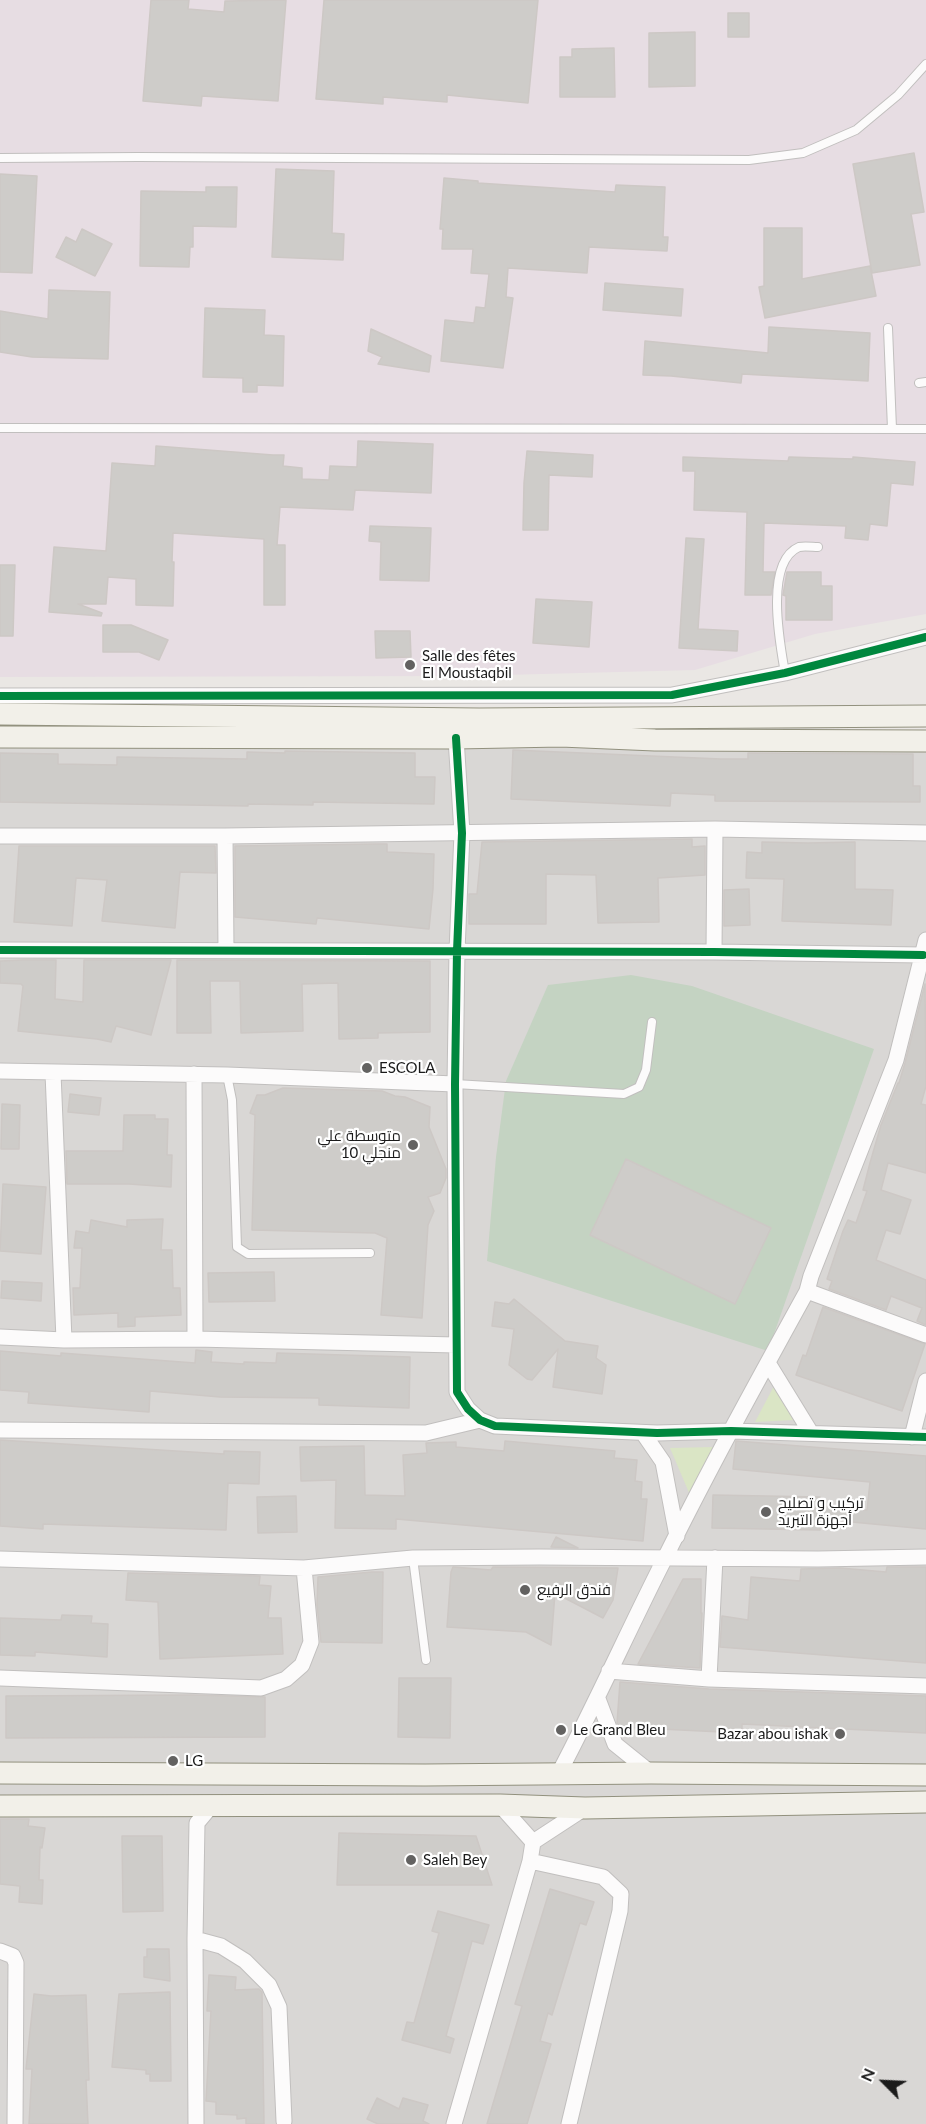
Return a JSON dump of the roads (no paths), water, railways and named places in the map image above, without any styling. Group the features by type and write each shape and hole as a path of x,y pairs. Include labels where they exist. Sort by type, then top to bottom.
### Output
{"main road":[{"path":"0,714 478,719 926,717"},
{"path":"0,738 561,736 655,740 926,741"},
{"path":"0,1773 926,1775"},
{"path":"0,1806 500,1805 585,1808 926,1802"}],"street":[{"path":"0,696 636,697 682,694 785,673 926,637"},
{"path":"456,738 462,833 455,1084 456,1345 457,1392 468,1409 480,1420 495,1426 643,1432 731,1431 919,1437 926,1381"},
{"path":"714,952 715,830"},
{"path":"0,836 225,836 715,830 926,833"},
{"path":"225,836 226,950"},
{"path":"0,950 714,952 924,947 896,1060 807,1291 665,1557 609,1671 598,1699 559,1773"},
{"path":"0,1071 194,1074 455,1084"},
{"path":"53,1073 64,1340"},
{"path":"194,1074 195,1339"},
{"path":"807,1291 926,1335"},
{"path":"0,1337 64,1340 195,1339 456,1345"},
{"path":"768,1363 812,1433"},
{"path":"0,1430 426,1433 480,1420"},
{"path":"643,1432 663,1462 677,1536"},
{"path":"0,1559 304,1568 413,1558 926,1557"},
{"path":"709,1678 715,1558"},
{"path":"0,1678 261,1688 286,1680 302,1665 311,1642 304,1568"},
{"path":"609,1671 709,1678 926,1686"},
{"path":"598,1699 615,1744 651,1773"},
{"path":"176,1805 197,1823"},
{"path":"196,2124 197,1823 212,1805"},
{"path":"500,1805 533,1842"},
{"path":"454,2124 530,1861 533,1842 585,1808"},
{"path":"530,1861 603,1877 621,1894 620,1911 569,2124"},
{"path":"195,1939 221,1946 245,1961 269,1986 279,2007 284,2121"},
{"path":"0,1951 13,1956 16,1963 15,2124"}],"lane":[{"path":"0,158 749,160 803,153 856,130 898,94 926,64"},
{"path":"888,328 892,429"},
{"path":"0,428 926,429"},
{"path":"785,673 778,633 778,576 785,560 800,547 818,547"},
{"path":"455,1084 624,1094 639,1087 643,1078 652,1022"},
{"path":"227,1075 232,1100 237,1247 248,1254 370,1252"},
{"path":"413,1558 426,1660"}],"place":[{"name":"Salle des fêtes El Moustaqbil","path":"410,665"},
{"name":"ESCOLA","path":"367,1068"},
{"name":"متوسطة علي منجلي 10","path":"413,1145"},
{"name":"تركيب و تصليح أجهزة التبريد","path":"766,1512"},
{"name":"فندق الرفيع","path":"525,1590"},
{"name":"Le Grand Bleu","path":"561,1730"},
{"name":"Bazar abou ishak","path":"840,1734"},
{"name":"LG","path":"173,1761"},
{"name":"Saleh Bey","path":"411,1860"}]}
